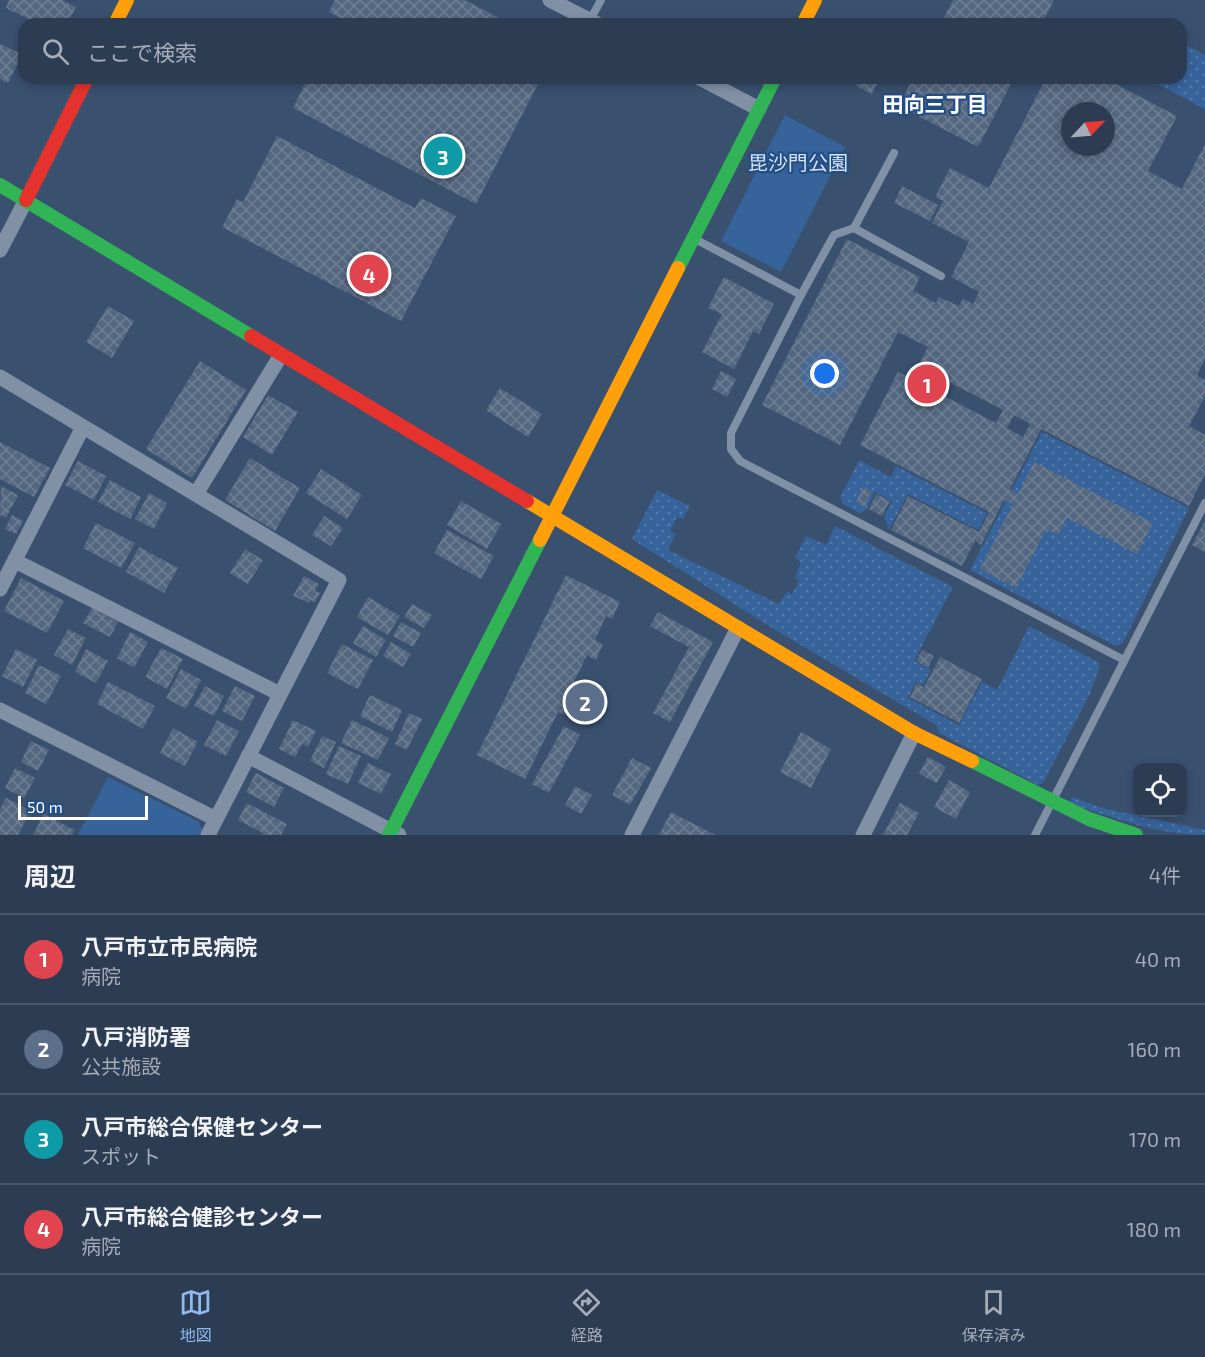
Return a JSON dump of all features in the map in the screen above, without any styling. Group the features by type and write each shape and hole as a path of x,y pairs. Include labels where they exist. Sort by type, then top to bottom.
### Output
{"street":[{"path":"117,18 127,0"},
{"path":"550,0 586,18"},
{"path":"806,18 815,0"},
{"path":"0,250 84,84"},
{"path":"711,84 759,109"},
{"path":"248,756 393,834 772,84"},
{"path":"0,184 914,733 1089,819 1136,835"},
{"path":"196,494 282,355"},
{"path":"0,376 339,580 208,835"},
{"path":"0,589 82,427"},
{"path":"15,561 280,694"},
{"path":"632,835 738,628"},
{"path":"0,710 216,819"},
{"path":"863,835 914,733"}],"lane":[{"path":"595,18 601,0"},
{"path":"894,153 854,228 834,235 731,433 731,449 740,460 1124,660"},
{"path":"854,228 940,276"},
{"path":"694,239 801,295"},
{"path":"1035,835 1205,503"}],"green space":[{"path":"1187,45 1205,55 1205,109 1157,84 1187,84"},
{"name":"毘沙門公園","path":"785,115 845,147 781,272 721,241"},
{"path":"1042,432 1189,508 1123,643 1116,646 970,570"},
{"path":"859,460 891,477 896,466 987,513 978,530 908,494 889,530 884,517 892,501 875,492 866,510 859,513 843,504 840,497"},
{"path":"657,490 690,506 683,519 677,517 670,531 676,534 668,550 779,604 787,591 792,594 799,581 795,577 801,562 795,558 806,536 826,545 835,526 953,587 914,661 931,670 923,685 916,682 908,698 959,725 982,682 997,690 1029,626 1098,662 1100,666 1090,694 1043,783 1038,785 939,733 936,725 772,628 632,539"},
{"path":"108,777 199,822 202,830 199,835 78,835"},
{"path":"1072,797 1102,808 1133,815 1133,817 1144,817 1205,830 1205,835 1156,829 1070,803"}],"building":[{"path":"9,0 62,0 76,7 70,18 27,18 6,8"},
{"path":"335,0 465,0 499,18 340,18 329,12"},
{"path":"953,0 1054,0 1045,18 944,18"},
{"path":"0,44 18,52 18,62 8,83 0,79"},
{"path":"305,84 538,84 476,204 293,108"},
{"path":"857,84 877,84 872,94 856,86"},
{"path":"910,84 1011,84 978,147 899,106"},
{"path":"1043,84 1116,84 1177,116 1148,171 1182,189 1205,144 1205,359 1197,375 1205,380 1205,396 1189,426 1205,435 1205,474 1189,506 1041,429 1010,489 1018,494 1034,462 1153,523 1137,554 1067,518 1058,535 1046,529 1016,588 980,569 1013,504 1004,500 981,545 975,541 962,566 891,530 908,496 979,532 989,512 860,445 898,372 996,423 1003,410 918,366 928,347 898,332 840,445 762,405 847,239 920,277 913,291 936,303 939,297 959,306 963,298 973,304 979,292 951,277 969,242 932,223 943,201 935,197 950,168 989,188","holes":["1014,415 1030,424 1023,437 1007,428"]},
{"path":"277,136 415,208 421,198 456,216 401,321 222,227 237,199 243,202"},
{"path":"902,186 938,205 930,221 894,203"},
{"path":"724,277 774,304 759,334 753,331 734,369 702,352 722,314 708,308"},
{"path":"108,306 134,321 112,358 86,342"},
{"path":"200,361 246,390 192,478 146,449"},
{"path":"721,371 736,379 727,397 712,389"},
{"path":"500,388 542,414 528,437 486,410"},
{"path":"268,395 298,412 272,455 243,437"},
{"path":"0,442 50,468 34,497 0,479"},
{"path":"250,458 300,488 275,531 225,500"},
{"path":"78,461 106,476 94,500 65,485"},
{"path":"321,469 362,495 347,519 306,493"},
{"path":"110,480 141,497 130,519 98,502"},
{"path":"1,486 18,495 6,518 0,515"},
{"path":"863,487 872,492 864,507 856,502"},
{"path":"149,493 167,503 154,529 135,519"},
{"path":"876,494 890,501 882,516 869,509"},
{"path":"461,501 501,524 487,549 447,525"},
{"path":"12,515 23,521 16,534 5,529"},
{"path":"324,516 343,528 331,546 312,535"},
{"path":"1205,521 1205,552 1192,545"},
{"path":"96,523 135,543 121,568 83,548"},
{"path":"447,530 494,556 481,579 434,553"},
{"path":"139,547 178,568 164,593 126,572"},
{"path":"245,549 263,560 248,584 230,573"},
{"path":"566,575 620,602 612,619 606,616 595,640 603,644 596,660 587,655 568,694 573,697 564,715 558,712 525,779 477,755"},
{"path":"304,576 319,584 315,591 320,593 315,602 310,600 309,603 293,596"},
{"path":"21,578 64,601 47,633 4,611"},
{"path":"368,597 400,616 388,635 357,617"},
{"path":"412,604 432,615 424,628 404,617"},
{"path":"92,608 118,622 110,637 83,623"},
{"path":"658,612 713,642 670,722 653,713 689,647 650,626"},
{"path":"401,622 421,633 413,647 393,636"},
{"path":"363,626 386,640 376,657 353,643"},
{"path":"68,629 86,638 72,665 54,655"},
{"path":"130,632 148,642 134,668 117,658"},
{"path":"391,642 411,654 403,667 383,656"},
{"path":"342,644 373,660 358,689 327,673"},
{"path":"161,648 183,659 167,689 145,677"},
{"path":"16,649 37,660 23,687 2,676"},
{"path":"86,649 108,661 96,683 75,672"},
{"path":"922,650 934,656 928,668 916,661"},
{"path":"940,657 982,679 959,723 910,697 917,683 924,687"},
{"path":"39,665 61,676 46,704 25,693"},
{"path":"181,669 201,680 186,709 166,698"},
{"path":"108,682 155,706 143,729 97,704"},
{"path":"205,686 224,696 214,716 194,706"},
{"path":"235,686 255,696 242,721 222,711"},
{"path":"370,695 402,710 392,732 360,716"},
{"path":"409,713 422,719 407,750 395,744"},
{"path":"217,720 239,731 226,756 204,745"},
{"path":"293,720 316,731 308,747 302,744 295,757 279,749"},
{"path":"352,720 389,738 378,760 341,743"},
{"path":"564,726 580,735 549,793 532,784"},
{"path":"173,728 198,742 185,766 160,753"},
{"path":"801,732 831,749 811,788 780,772"},
{"path":"322,736 336,742 324,768 310,761"},
{"path":"31,741 49,750 38,771 21,762"},
{"path":"339,746 361,756 348,784 326,774"},
{"path":"928,757 946,767 937,783 919,774"},
{"path":"632,758 651,768 630,805 612,795"},
{"path":"368,763 391,774 381,794 358,783"},
{"path":"15,768 35,778 24,798 5,788"},
{"path":"256,773 284,788 274,807 246,792"},
{"path":"949,780 970,792 956,819 934,807"},
{"path":"575,786 592,795 581,814 565,805"},
{"path":"6,798 31,811 18,835 0,835 0,809"},
{"path":"247,803 287,824 281,835 262,835 263,833 238,820"},
{"path":"900,803 919,813 907,835 883,835"},
{"path":"671,812 715,835 659,835"},
{"path":"44,814 74,830 72,835 33,835"}],"traffic: fast":[{"path":"678,268 772,84"},
{"path":"0,185 251,336"},
{"path":"389,835 540,540"},
{"path":"972,761 1089,819 1136,835"}],"traffic: slow":[{"path":"118,18 127,0"},
{"path":"806,18 815,0"},
{"path":"540,540 678,268"},
{"path":"527,501 914,733 972,761"}],"traffic: jam":[{"path":"26,200 84,84"},
{"path":"251,336 527,501"}],"place":[{"name":"八戸市総合保健センター","path":"443,156"},
{"name":"八戸市総合健診センター","path":"369,274"},
{"name":"八戸市立市民病院","path":"927,384"},
{"name":"八戸消防署","path":"585,702"}],"district":[{"name":"田向三丁目","path":"935,105"}]}
